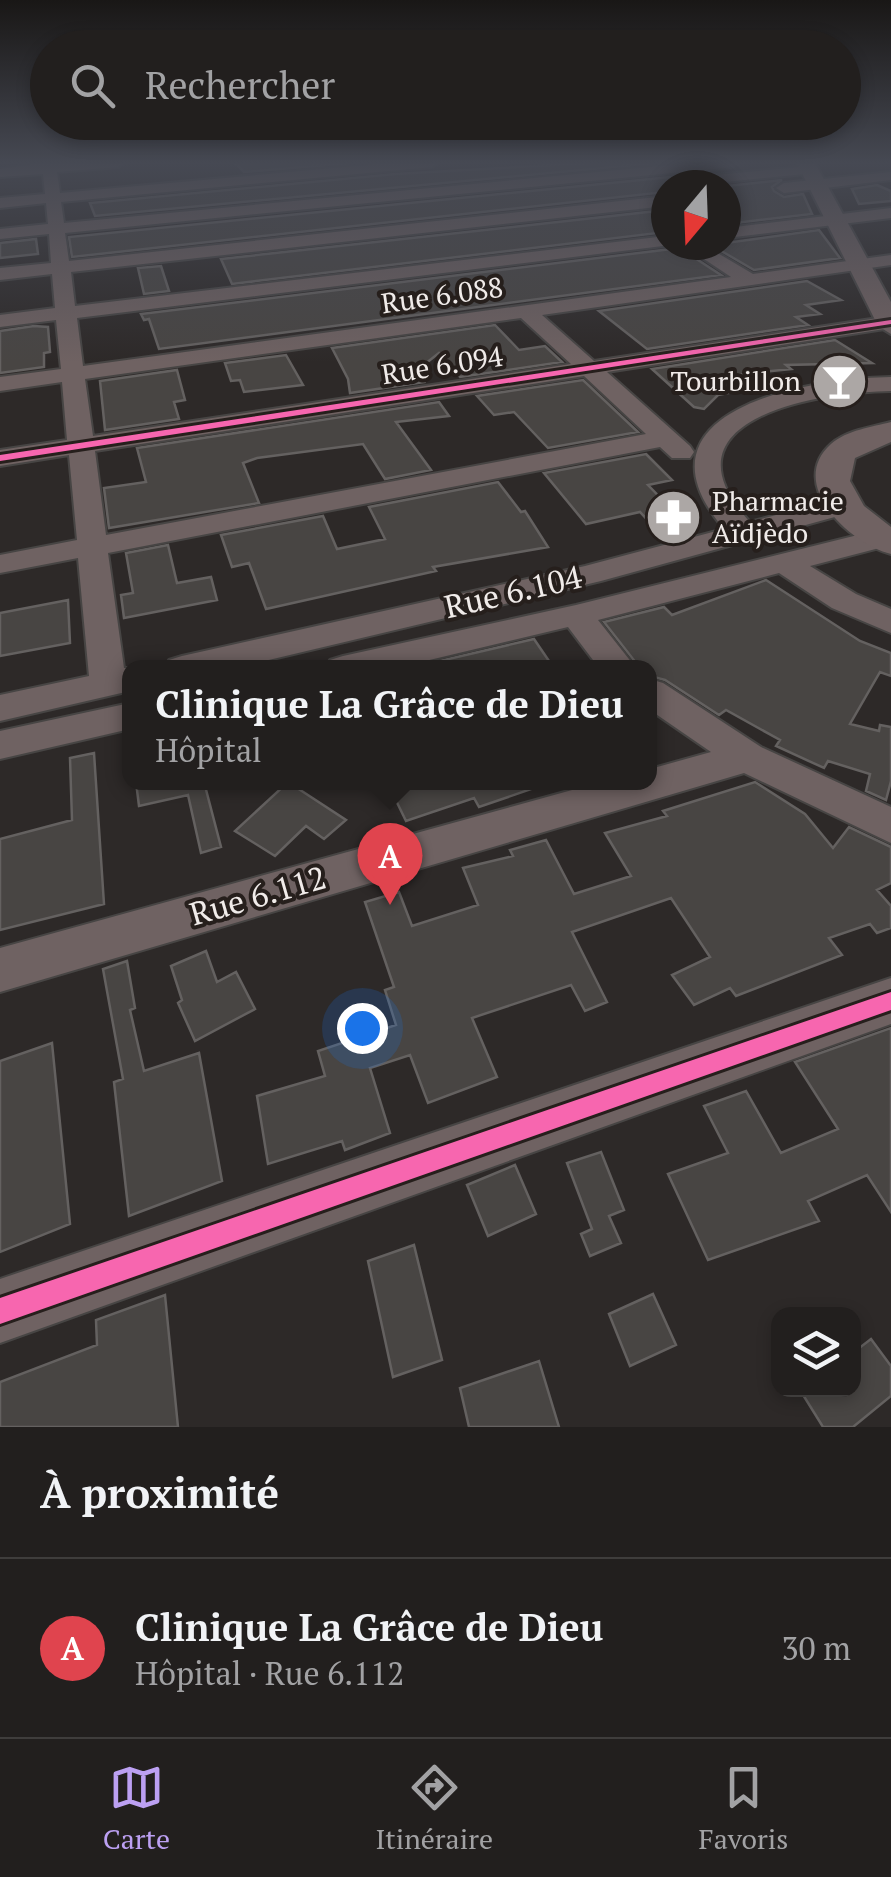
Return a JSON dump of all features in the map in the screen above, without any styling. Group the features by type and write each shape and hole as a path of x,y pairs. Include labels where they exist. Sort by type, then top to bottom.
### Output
{"main road":[{"path":"842,230 890,323"},
{"path":"886,540 842,506 830,479 836,457 858,441 891,432"}],"street":[{"path":"0,234 49,230"},
{"path":"0,708 119,682 92,546 56,230"},
{"path":"0,274 405,230"},
{"path":"0,321 651,243"},
{"path":"717,260 750,280"},
{"name":"Rue 6.088","path":"0,384 891,260"},
{"path":"526,311 711,482"},
{"name":"Rue 6.094","path":"0,458 890,323"},
{"path":"745,534 720,504 711,482 710,460 716,440 730,422 751,408 808,389 891,384"},
{"path":"0,564 667,438"},
{"name":"Rue 6.104","path":"217,660 554,583 842,506"},
{"name":"Rue 6.104","path":"378,660 886,540"},
{"path":"784,563 844,601 891,622"},
{"path":"576,615 613,660"},
{"path":"657,697 747,757 891,826"},
{"path":"0,745 122,718"},
{"name":"Rue 6.112","path":"657,783 747,757"},
{"name":"Rue 6.112","path":"0,970 631,790"},
{"path":"0,1310 891,1001"}],"building":[{"path":"143,230 322,230 72,257 69,237"},
{"path":"488,230 651,230 651,234 232,284 221,259"},
{"path":"819,230 840,258 754,270 737,260 741,260 741,241"},
{"path":"36,239 38,254 0,258 0,243"},
{"path":"651,251 651,260 698,260 721,275 159,349 149,319 144,320 141,314"},
{"path":"161,266 169,291 144,294 138,268"},
{"path":"807,281 841,300 806,305 820,314 796,317 808,325 647,349 599,311"},
{"path":"495,325 519,350 545,346 562,362 460,377 439,353 416,371 424,382 350,393 348,379 332,348"},
{"path":"48,327 50,352 44,353 44,367 0,373 0,331"},
{"path":"835,340 872,363 786,365 791,369 734,375 754,388 718,395 704,409 694,407 652,369"},
{"path":"286,355 303,385 244,392 240,380 231,381 225,363"},
{"path":"177,370 185,400 174,402 179,419 105,430 100,381"},
{"path":"583,380 638,432 548,448 514,412 494,415 477,396"},
{"path":"439,402 449,416 396,422 431,470 385,479 363,444 257,458 243,463 259,503 109,528 104,488 146,482 137,448"},
{"path":"646,454 672,480 648,485 681,519 652,525 640,512 586,524 544,473"},
{"path":"498,482 521,512 525,511 548,547 433,567 436,571 266,609 249,563 232,567 221,535 323,516 337,549 385,539 369,507"},
{"path":"168,545 177,583 211,577 217,600 124,618 121,595 133,593 126,553"},
{"path":"766,580 860,641 891,653 891,676 880,672 850,724 879,731 880,725 891,727 891,781 886,800 866,791 870,774 828,761 824,768 776,746 780,740 726,710 719,715 657,678 657,660 634,660 604,622 664,607 672,615"},
{"path":"68,600 70,643 0,656 0,613"},
{"path":"534,639 548,660 444,660"},
{"path":"94,753 104,904 0,930 0,839 72,820 70,758"},
{"path":"755,782 805,814 833,848 849,827 891,847 891,883 877,890 891,906 891,928 877,933 870,924 829,938 842,955 736,996 730,988 694,1005 672,975 710,957 671,898 572,932 607,1002 585,1011 571,985 472,1018 497,1077 428,1103 410,1055 370,1068 390,1133 345,1150 342,1141 268,1164 257,1096 325,1076 318,1051 396,1025 385,990 394,987 365,902 399,892 412,926 478,905 463,868 513,856 510,850 546,840 574,894 631,876 605,833 667,816 663,811"},
{"path":"137,790 206,790 221,847 201,853 188,795 139,806"},
{"path":"279,790 300,790 346,820 324,839 306,826 275,856 235,831"},
{"path":"391,790 528,790 479,807 474,798 406,821"},
{"path":"206,951 217,982 236,972 255,1009 195,1041 178,1003 182,1000 171,966"},
{"path":"127,961 135,1008 130,1010 144,1071 199,1053 222,1181 129,1216 114,1082 123,1079 103,969"},
{"path":"891,1028 891,1212 867,1175 808,1201 819,1221 708,1260 668,1174 728,1153 704,1106 746,1091 781,1153 838,1129 795,1062"},
{"path":"52,1043 70,1224 0,1252 0,1061"},
{"path":"601,1152 624,1210 609,1216 621,1243 590,1256 581,1234 592,1229 567,1163"},
{"path":"515,1165 536,1214 488,1236 467,1185"},
{"path":"414,1245 442,1360 393,1377 368,1261"},
{"path":"653,1294 676,1345 630,1366 609,1314"},
{"path":"165,1295 178,1427 0,1427 0,1382 97,1345 96,1320"},
{"path":"871,1339 891,1366 891,1396 853,1427 823,1427 804,1397 861,1397 861,1347"},
{"path":"539,1361 559,1427 469,1427 460,1388"}],"cycle path":[{"path":"0,458 891,322"},
{"path":"0,1311 891,1001"}],"place":[{"name":"Tourbillon","path":"840,381"},
{"name":"Pharmacie Aïdjèdo","path":"673,517"},
{"name":"Clinique La Grâce de Dieu","path":"390,905"}]}
